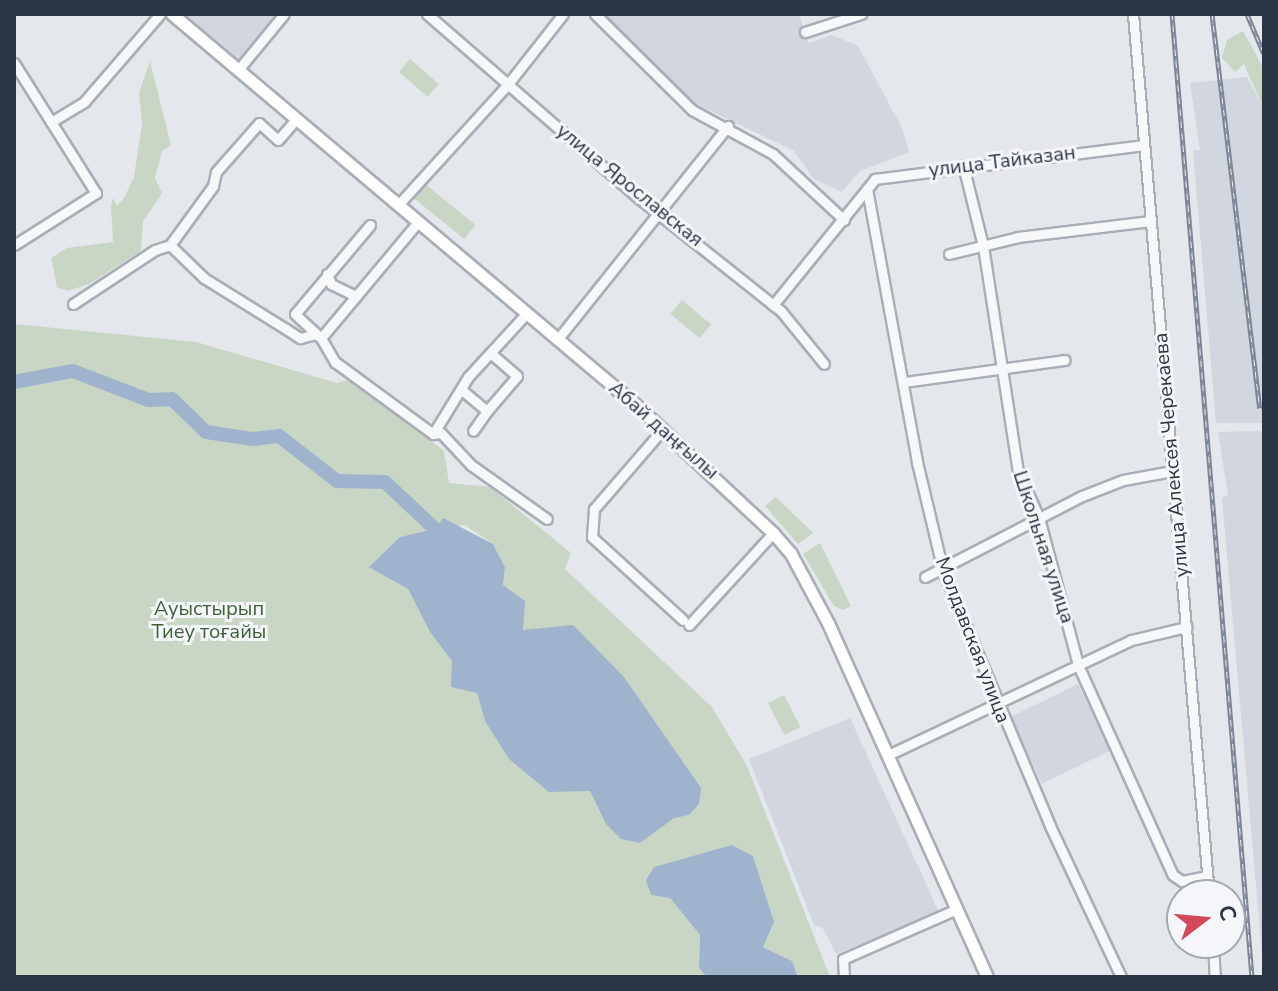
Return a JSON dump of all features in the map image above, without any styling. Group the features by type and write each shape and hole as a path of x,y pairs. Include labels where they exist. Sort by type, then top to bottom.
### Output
{"main road":[{"name":"Абай даңғылы","path":"172,14 663,429 773,533 810,586 987,977"}],"street":[{"path":"51,122 84,102 160,14"},
{"path":"238,70 284,14"},
{"name":"улица Ярославская","path":"427,14 773,305 824,364"},
{"path":"398,205 508,84 563,14"},
{"path":"595,14 692,110 728,126 773,154 844,220"},
{"path":"805,32 861,14"},
{"name":"улица Алексея Черекаева","path":"1133,14 1207,879"},
{"path":"14,63 96,193 14,245"},
{"path":"73,304 170,245 213,186 216,172 259,123 278,140 296,119"},
{"path":"557,340 728,126"},
{"name":"улица Тайказан","path":"867,189 886,175 1144,145"},
{"name":"Школьная улица","path":"963,165 983,246 1018,471 1039,518 1078,665 1173,875 1182,881 1207,876"},
{"path":"773,305 867,189"},
{"name":"Молдавская улица","path":"867,189 917,462 943,571 996,704 1121,977"},
{"path":"949,254 1150,221"},
{"path":"170,245 204,278 300,338 319,336 418,222"},
{"path":"370,225 295,314 319,336 335,362 433,434 441,433 471,465 547,519"},
{"path":"327,274 331,284 356,296"},
{"path":"433,434 463,391 468,377 526,314"},
{"path":"473,431 517,376 492,354"},
{"path":"904,382 1064,360"},
{"path":"463,391 487,411"},
{"path":"663,429 591,516 592,537 686,622 773,533"},
{"path":"925,577 943,571 1039,518 1123,480 1172,471"},
{"path":"888,755 1131,640 1186,627"},
{"path":"844,977 840,965 846,957 957,909"}],"shaded area":[{"path":"172,14 284,14 238,70"},
{"path":"601,14 799,14 809,43 832,35 858,46 902,128 909,152 860,171 842,192 814,179 794,151 688,100"},
{"path":"1247,77 1264,109 1264,423 1216,423 1193,151 1200,150 1190,83"},
{"path":"1218,432 1264,433 1264,977 1222,498 1228,495"},
{"path":"1078,684 1110,751 1042,784 1010,717"},
{"path":"850,718 939,912 836,954 822,927 814,925 749,759"}],"green space":[{"path":"1243,31 1264,69 1264,109 1244,64 1235,72 1222,58 1227,40"},
{"path":"410,59 439,84 428,97 399,72"},
{"path":"150,61 171,145 162,151 155,178 162,193 143,222 141,251 89,284 68,291 57,287 51,258 67,248 113,242 111,205 113,198 117,206 124,198 134,177 142,123 139,93"},
{"path":"425,184 476,225 464,239 414,198"},
{"path":"682,300 711,324 700,338 670,314"},
{"name":"Ауыстырып Тиеу тоғайы","path":"14,324 196,342 337,383 351,379 444,451 449,483 490,487 571,553 565,569 712,707 747,766 830,977 798,977 792,961 763,947 674,864 654,867 670,898 700,935 699,968 707,977 14,977","holes":["465,525 493,544 505,567 503,585 523,630 689,815 674,817 640,843 606,824 590,791 485,721 477,693 430,632 408,589 400,537"]},
{"path":"776,497 813,533 798,544 765,506"},
{"path":"820,543 851,606 843,610 834,606 803,554"},
{"path":"784,695 800,727 784,735 768,703"}],"water":[{"path":"443,518 493,544 505,567 503,585 525,601 523,630 573,625 624,677 701,788 699,804 689,815 674,818 640,843 621,839 606,824 590,791 549,792 509,759 485,721 477,693 451,687 452,661 430,632 408,589 369,567 400,537 435,529"},
{"path":"732,845 753,856 774,922 763,947 792,961 798,977 707,977 699,968 700,935 670,898 651,895 646,880 654,867"}],"waterway":[{"path":"14,382 73,371 148,400 172,399 206,432 253,439 279,436 337,481 385,482 435,529"}],"railway":[{"path":"1172,14 1252,977"},
{"path":"1212,14 1260,408"},
{"path":"1247,14 1264,54"}]}
